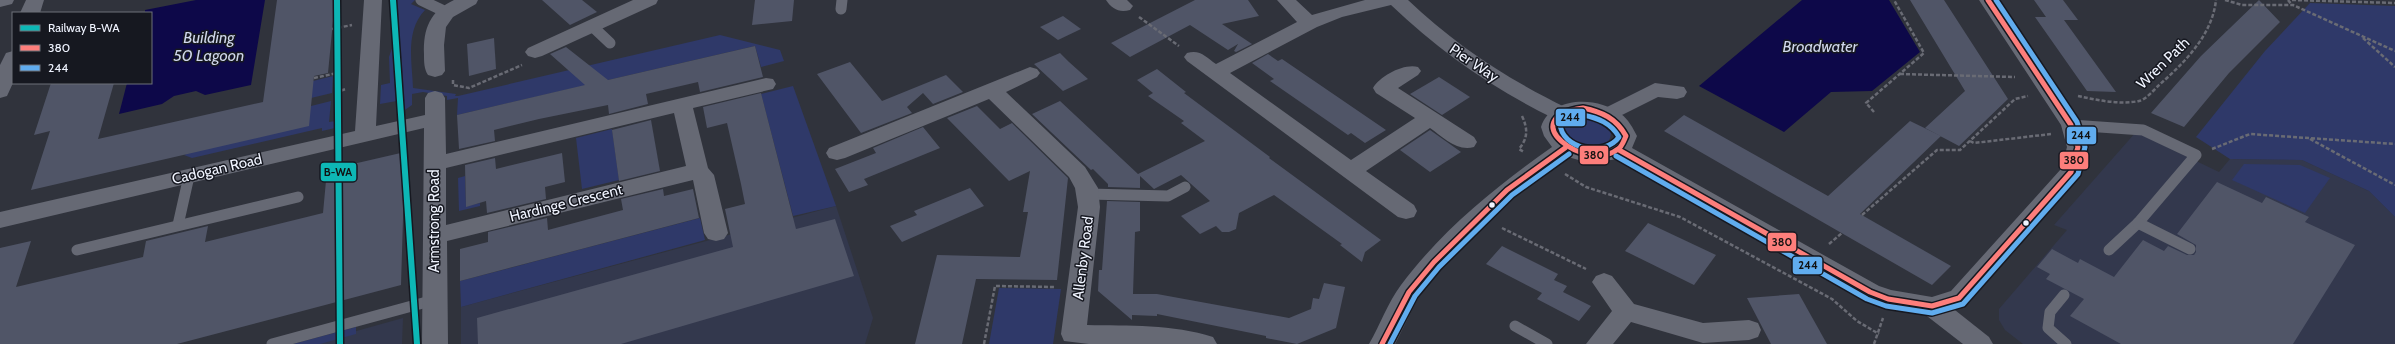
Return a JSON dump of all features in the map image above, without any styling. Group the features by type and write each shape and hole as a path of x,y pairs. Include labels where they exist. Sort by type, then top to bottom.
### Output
{"street":[{"path":"0,1 5,0"},
{"path":"30,12 35,0"},
{"path":"365,135 373,0"},
{"path":"444,72 435,26 446,12 469,0"},
{"path":"534,52 649,0"},
{"path":"1286,0 1297,13 1310,23"},
{"path":"1216,72 1310,23 1335,13 1388,0"},
{"name":"Pier Way","path":"1397,0 1428,31 1470,61 1504,83 1560,113"},
{"path":"1619,150 1870,292 1888,299 1932,306 1959,298 2071,172 2078,147 2061,130 2044,84 1988,0"},
{"path":"1194,56 1406,211"},
{"path":"0,92 12,60"},
{"path":"1410,71 1383,88 1466,142"},
{"path":"837,153 1030,73"},
{"path":"434,164 766,84"},
{"name":"Allenby Road","path":"992,90 1077,172 1086,184 1089,194 1073,339 1175,341 1204,344"},
{"path":"1608,115 1655,90 1677,92"},
{"path":"682,104 698,171 703,175 716,233"},
{"name":"Cadogan Road","path":"0,220 365,135 435,108"},
{"name":"Armstrong Road","path":"435,108 435,344"},
{"path":"1583,108 1608,115 1617,121 1626,136 1624,144 1619,150 1611,154 1588,156 1565,148 1552,133 1550,125 1553,118 1560,113 1583,108"},
{"path":"1350,171 1430,118"},
{"path":"1382,344 1409,292 1434,262 1507,190 1565,148"},
{"name":"Hardinge Crescent","path":"434,236 698,171"},
{"path":"1604,282 1626,311 1703,333 1749,330"},
{"path":"1932,306 1980,344"},
{"path":"1599,344 1626,311"}],"lane":[{"path":"421,0 446,12"},
{"path":"592,26 610,43"},
{"path":"2061,130 2143,130 2196,155 2138,223 2108,250"},
{"path":"178,225 189,176"},
{"path":"1089,194 1168,196 1185,187"},
{"path":"77,250 298,197"},
{"path":"2138,223 2190,249"},
{"path":"2064,295 2050,312 2048,328 2066,344"},
{"path":"272,344 434,300"},
{"path":"1515,326 1547,344"}],"path":[{"path":"1874,112 1866,103 1924,53 1894,0"},
{"name":"Wren Path","path":"1899,74 2044,84 2111,102 2140,101 2196,48 2217,10 2216,0"},
{"path":"2225,0 2242,5 2293,5"},
{"path":"2288,0 2293,5 2395,51"},
{"path":"2292,0 2395,2"},
{"path":"1119,3 1194,56"},
{"path":"2360,36 2395,67"},
{"path":"444,72 453,85 469,88 536,58 531,54 534,52"},
{"path":"314,78 337,73 336,92 368,85"},
{"path":"1862,216 1937,150 1960,150 2015,99 2044,84"},
{"path":"1521,114 1527,132 1527,138 1519,149 1525,153"},
{"path":"1970,141 1974,143 2061,130"},
{"path":"2196,155 2250,134 2395,144"},
{"path":"2308,137 2395,185"},
{"path":"1565,174 1586,187 1680,217 1832,299 1857,321 1879,334"},
{"path":"1502,228 1595,274 1604,282"},
{"path":"984,344 995,286 1079,288"},
{"path":"1874,344 1879,334 1888,299"}],"shaded area":[{"path":"396,0 415,0 411,4 425,10 419,18 412,37 411,57 413,88 456,94 455,96 720,35 780,50 784,61 761,67 755,46 457,115 458,98 447,100 447,96 423,92 412,94 412,105 402,112 402,100 380,104 381,85 390,83 389,57 397,34 395,34 398,22 396,22"},
{"path":"2310,3 2395,6 2395,217 2369,191 2302,160 2230,159 2196,137 2265,51"},
{"path":"333,76 332,93 311,98 313,81"},
{"path":"793,86 836,206 793,216 761,94"},
{"path":"331,101 329,122 336,121 335,128 322,131 322,128 192,158 184,155 311,106"},
{"path":"1576,117 1592,118 1605,124 1611,133 1609,140 1604,145 1589,147 1573,140 1567,135 1564,128 1566,123"},
{"path":"612,129 619,180 582,189 576,138"},
{"path":"2136,132 2219,172 2230,159 2302,160 2369,191 2395,217 2395,344 2023,344 2005,330 1999,320 1999,309 2067,230 2054,225"},
{"path":"2244,164 2300,165 2330,178 2305,213 2232,180"},
{"path":"465,176 466,206 480,203 480,206 459,211 458,178"},
{"path":"836,206 873,318 865,344 461,344 461,307"},
{"path":"700,218 705,240 461,307 460,281"},
{"path":"999,288 1061,289 1053,344 989,344"},
{"path":"403,318 402,344 310,344"},
{"path":"356,327 356,334 320,344 293,344"}],"water":[{"name":"Building 50 Lagoon","path":"196,0 265,0 251,85 205,95 196,91 174,96 162,104 119,114 127,84 152,84 152,12 145,12 145,10"},
{"name":"Broadwater","path":"1802,0 1889,0 1920,52 1872,91 1831,92 1784,132 1699,86"}],"building":[{"path":"277,0 335,0 328,73 314,76 309,126 31,190 50,131 34,135 51,84 114,84 98,139 263,102"},
{"path":"542,0 582,0 597,12 570,25"},
{"path":"755,0 794,0 792,21 752,25"},
{"path":"1195,0 1248,0 1259,16 1222,24 1252,44 1236,52 1234,51 1238,44 1228,50 1190,25 1130,57 1111,43"},
{"path":"1910,0 1944,0 2008,99 1959,146 1925,128 1965,91"},
{"path":"2034,0 2063,0 2078,20 2064,20 2116,92 2087,91 2035,17 2046,17"},
{"path":"2259,0 2280,22 2229,73 2184,127 2151,113 2201,56"},
{"path":"1063,16 1081,29 1058,40 1040,27"},
{"path":"494,38 496,69 469,76 467,44"},
{"path":"755,46 763,77 700,92 698,82 646,94 648,104 609,114 608,105 539,119 494,130 495,141 459,149 457,115 585,85 550,54 566,47 608,80"},
{"path":"1060,53 1088,79 1063,91 1034,64"},
{"path":"1268,54 1278,61 1282,59 1386,130 1365,143 1351,133 1348,135 1270,81 1274,79 1252,63"},
{"path":"850,62 882,101 946,75 963,92 933,104 923,93 907,107 912,113 861,133 817,74"},
{"path":"1157,69 1186,92 1184,93 1270,157 1269,158 1381,240 1365,252 1362,262 1340,245 1342,244 1274,195 1239,213 1236,229 1229,232 1222,232 1216,226 1200,234 1181,216 1210,201 1181,175 1154,189 1140,176 1140,188 1108,187 1108,184 1093,169 1091,170 1032,114 1060,101 1138,174 1205,141 1181,123 1184,121 1148,96 1153,93 1137,80"},
{"path":"1439,77 1470,97 1442,115 1410,94"},
{"path":"761,93 796,229 835,219 854,276 621,344 478,344 477,318 733,247 725,209 745,204 741,184 727,123 707,128 703,107"},
{"path":"977,106 1000,129 1012,123 1068,178 1057,280 976,279 962,344 915,344 937,255 1020,257 1028,212 1023,212 1030,171 1009,181 947,118"},
{"path":"1684,115 1828,196 1910,121 1941,136 1860,214 1951,266 1932,285 1664,131"},
{"path":"651,120 660,171 619,181 612,130"},
{"path":"923,127 940,148 864,179 868,185 849,192 835,169 876,153 873,148"},
{"path":"1430,130 1461,152 1430,172 1400,150"},
{"path":"405,152 401,285 177,344 0,344 0,248 31,241 16,287 143,257 146,241 208,226 205,242 323,213 327,170"},
{"path":"562,153 565,182 545,187 546,199 487,213 486,201 466,207 465,165 495,158 496,169"},
{"path":"2217,182 2262,203 2266,197 2309,217 2305,222 2355,245 2293,344 2121,344 2070,316 2084,299 2046,279 2050,274 2037,267 2052,249 2078,263 2080,259 2114,277 2143,240 2164,251 2168,246 2187,255 2194,255 2196,252 2196,245 2177,234"},
{"path":"970,188 984,206 902,242 890,226 917,215 914,211"},
{"path":"663,189 664,196 693,189 699,218 460,281 460,249 488,242 488,232 547,218 548,230 623,210 621,199"},
{"path":"1107,201 1140,202 1140,231 1135,232 1133,294 1157,294 1289,318 1311,309 1313,298 1319,299 1324,283 1345,287 1336,328 1297,344 1266,338 1266,336 1157,314 1157,316 1132,315 1132,320 1098,291 1099,270 1102,270"},
{"path":"1648,223 1716,255 1694,285 1625,251"},
{"path":"1502,246 1558,274 1554,280 1567,286 1563,292 1591,306 1579,321 1537,299 1542,293 1486,264"},
{"path":"1799,294 1827,344 1771,344 1747,298"}],"rail line":[{"name":"B-WA","path":"337,0 340,344"},
{"name":"B-WA","path":"393,0 417,344"}],"transit line":[{"name":"380","path":"1619,150 1870,292 1888,299 1932,306 1959,298 2071,172 2078,147 2071,125 1988,0"},
{"name":"244","path":"1616,156 1867,299 1886,306 1932,313 1963,304 2078,174 2085,147 2077,122 1996,0"},
{"name":"380","path":"1583,108 1603,113 1618,124 1626,136 1619,149 1606,155 1591,155 1577,151 1565,145 1556,136 1552,127 1554,118 1565,111 1583,108"},
{"name":"244","path":"1583,115 1599,119 1613,128 1619,137 1614,144 1605,148 1595,149 1573,143 1565,137 1560,131 1560,123 1567,118 1583,115"},
{"name":"380","path":"1382,344 1409,292 1434,262 1507,190 1565,148"},
{"name":"244","path":"1390,344 1415,296 1439,267 1512,195 1569,154"}]}
